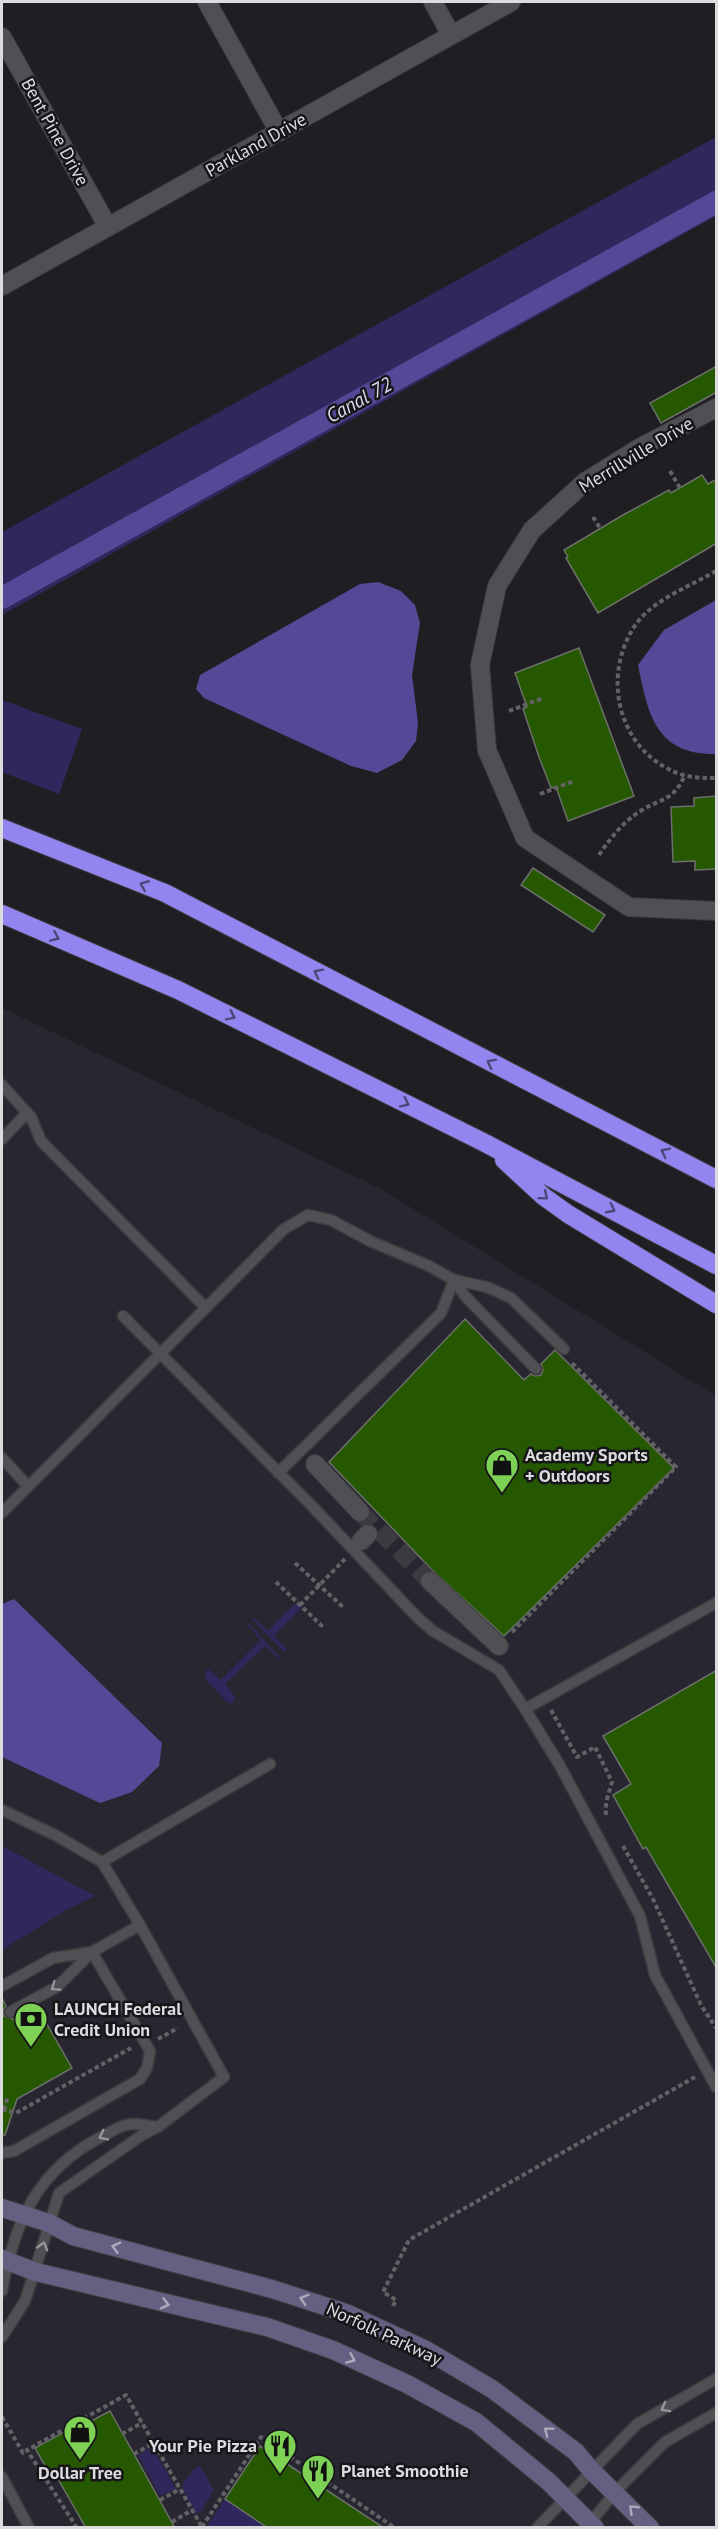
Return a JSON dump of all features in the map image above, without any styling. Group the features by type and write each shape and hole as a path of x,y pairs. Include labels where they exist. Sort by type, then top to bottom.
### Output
{"highway":[{"path":"2,828 165,893 717,1179"},
{"path":"2,914 178,990 485,1143 717,1265"},
{"path":"485,1143 543,1196 568,1214 717,1304"}],"street":[{"path":"207,2 279,132"},
{"path":"433,2 451,35"},
{"name":"Parkland Drive","path":"2,286 511,2"},
{"name":"Bent Pine Drive","path":"2,37 108,227"},
{"name":"Merrillville Drive","path":"717,408 641,447 585,482 532,530 497,586 480,665 487,750 525,838 629,906 717,911"},
{"path":"315,1464 360,1512"},
{"path":"430,1581 500,1647"},
{"name":"Norfolk Parkway","path":"2,2208 50,2223 73,2236 262,2286 346,2313 426,2350 492,2389 576,2452 591,2470 650,2528"},
{"name":"Norfolk Parkway","path":"4,2260 36,2272 267,2327 333,2350 407,2384 476,2422 565,2496 591,2526"}],"lane":[{"path":"2,1085 27,1113 41,1141 206,1308"},
{"path":"2,1139 27,1113"},
{"path":"2,1513 284,1229 308,1215 331,1220 454,1280 486,1287 511,1298 564,1349"},
{"path":"454,1280 465,1296 536,1369"},
{"path":"278,1473 441,1313 454,1280"},
{"path":"123,1316 278,1473 361,1542 433,1631 499,1670 559,1764 640,1916 656,1975 717,2087"},
{"path":"2,1458 28,1486"},
{"path":"525,1709 717,1603"},
{"path":"102,1862 270,1764"},
{"path":"2,1810 55,1835 102,1862 140,1925 224,2077 158,2127 142,2135 59,2193 25,2301 2,2337"},
{"path":"10,2012 57,1987 92,1952 140,1925"},
{"path":"2,1986 52,1958 92,1952"},
{"path":"2,2153 14,2151 140,2079 147,2068 150,2051 92,1952"},
{"path":"2,2291 4,2260 41,2184 80,2148 126,2124 158,2127"},
{"path":"537,2528 565,2496 637,2424 717,2379"},
{"path":"591,2526 615,2492 665,2442 717,2413"},
{"path":"2,2477 29,2528"}],"path":[{"path":"670,471 680,488"},
{"path":"593,517 600,528"},
{"path":"717,571 652,609 637,623 624,646 618,664 618,705 637,742 658,762 685,775 717,778"},
{"path":"509,711 543,698"},
{"path":"599,855 623,824 644,809 669,798 679,790 685,775"},
{"path":"540,794 574,782"},
{"path":"500,1647 675,1467 567,1359 564,1349"},
{"path":"300,1605 361,1542"},
{"path":"295,1563 344,1608"},
{"path":"276,1581 324,1628"},
{"path":"555,1715 577,1757 595,1747 612,1782 605,1815 611,1824"},
{"path":"621,1843 653,1899 701,2005 717,2028"},
{"path":"8,2096 3,2110 16,2113 127,2049 178,2028"},
{"path":"393,2306 396,2300 383,2292 409,2240 707,2070"},
{"path":"2,2416 23,2453 126,2395 202,2527 261,2437 395,2528"},
{"path":"122,2434 142,2423"},
{"path":"134,2454 154,2443"},
{"path":"27,2450 77,2528"},
{"path":"160,2500 180,2489"},
{"path":"172,2522 192,2510"}],"shaded area":[{"path":"716,137 716,216 2,615 2,532"},
{"path":"378,582 401,591 415,605 420,623 412,675 418,723 416,741 402,760 377,773 351,766 204,698 196,689 200,675 360,584"},
{"path":"716,600 716,754 696,753 680,748 658,729 646,700 638,665 664,630"},
{"path":"2,700 82,729 59,794 2,772"},
{"path":"2,1008 381,1189 716,1396 716,2527 2,2527"},
{"path":"14,1599 162,1743 159,1766 132,1792 100,1803 2,1757 2,1604"},
{"path":"297,1602 302,1607 274,1636 286,1649 284,1652 253,1620 254,1618 268,1631"},
{"path":"249,1624 280,1657 278,1658 265,1646 225,1684 235,1697 233,1703 228,1703 207,1681 205,1673 208,1669 221,1680 261,1640 248,1626"},
{"path":"2,1846 95,1896 64,1911 2,1950"},
{"path":"152,2447 176,2489 160,2496 138,2455"},
{"path":"200,2466 214,2490 201,2511 196,2514 183,2490 183,2484 195,2468"},
{"path":"225,2499 268,2527 206,2528"}],"building":[{"path":"717,366 717,392 661,423 650,403"},
{"path":"702,475 708,484 717,479 717,543 598,613 566,558 568,557 564,550 669,490 671,493"},
{"path":"579,648 634,796 568,821 556,787 551,788 539,757 523,709 527,707 515,673"},
{"path":"717,796 717,869 695,870 695,861 673,862 671,807 694,806 694,798"},
{"path":"533,868 605,915 593,932 521,885"},
{"name":"Academy Sports + Outdoors","path":"465,1319 524,1380 531,1374 541,1375 543,1370 541,1364 555,1350 674,1468 504,1636 432,1570 329,1462"},
{"path":"717,1670 717,1969 646,1847 643,1849 613,1795 631,1784 603,1736"},
{"name":"LAUNCH Federal Credit Union","path":"2,1998 6,2006 3,2011 4,2016 13,2019 18,2028 41,2014 72,2068 17,2099 5,2135 2,2135"},
{"path":"110,2411 175,2528 86,2528 54,2472 50,2474 35,2448"},
{"path":"260,2446 384,2528 268,2528 225,2499"}],"waterway":[{"name":"Canal 72","path":"2,598 716,202"}],"tunnel":[{"path":"360,1512 430,1581"}],"place":[{"name":"Academy Sports + Outdoors","path":"502,1494"},
{"name":"LAUNCH Federal Credit Union","path":"31,2048"},
{"name":"Dollar Tree","path":"80,2461"},
{"name":"Your Pie Pizza","path":"280,2475"},
{"name":"Planet Smoothie","path":"318,2500"}]}
